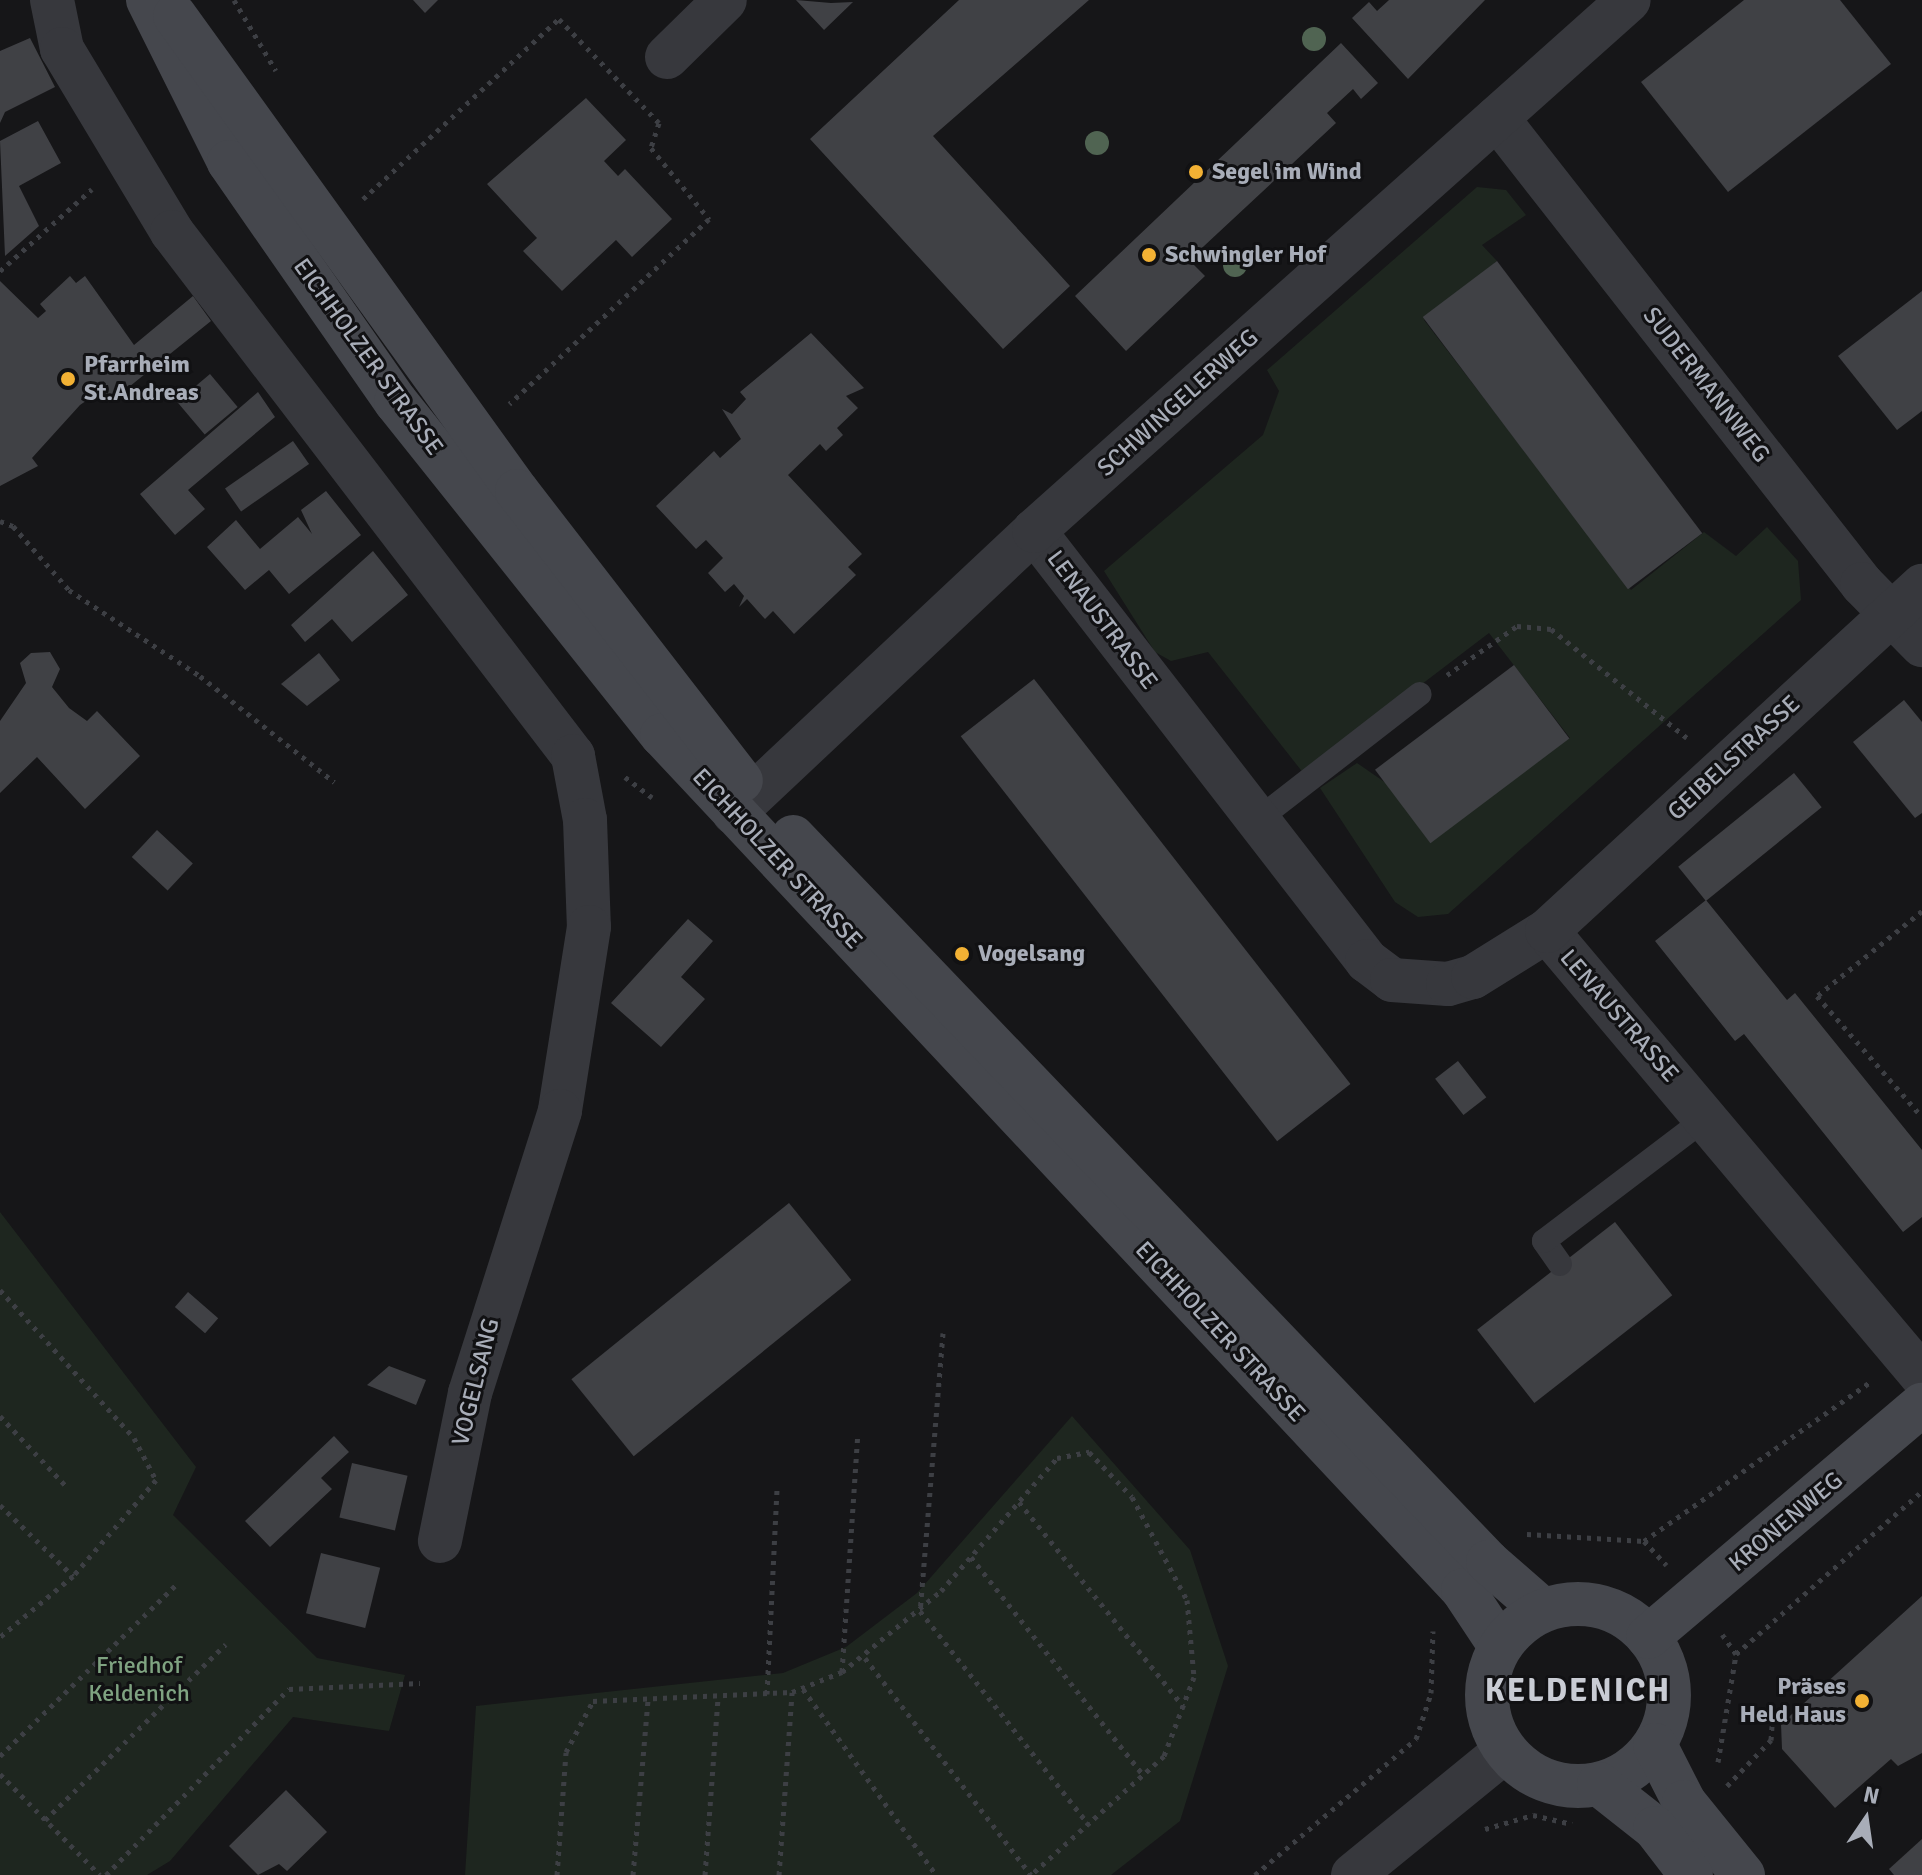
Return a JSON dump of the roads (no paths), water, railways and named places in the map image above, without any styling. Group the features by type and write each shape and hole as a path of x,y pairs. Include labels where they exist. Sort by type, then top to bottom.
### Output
{"main road":[{"name":"EICHHOLZER STRASSE","path":"148,0 229,162 396,402 662,735 744,805 958,1001 1488,1562 1543,1610"},
{"name":"EICHHOLZER STRASSE","path":"164,0 744,805 1463,1590 1500,1646"},
{"name":"KRONENWEG","path":"1648,1637 1922,1405"},
{"path":"1594,1605 1618,1612 1648,1637 1669,1690 1655,1745 1631,1769 1599,1784 1547,1782 1505,1751 1487,1710 1500,1646 1543,1610 1594,1605"},
{"path":"1655,1745 1684,1802 1743,1875"},
{"path":"1599,1784 1655,1828 1691,1875"}],"street":[{"name":"VOGELSANG","path":"52,0 62,49 124,161 568,748 585,820 589,927 560,1111 474,1378 440,1541"},
{"path":"667,57 725,0"},
{"name":"SCHWINGELERWEG","path":"744,805 1034,531 1629,0"},
{"name":"SUDERMANNWEG","path":"1497,118 1862,584 1907,599 1922,645"},
{"name":"LENAUSTRASSE","path":"1034,531 1367,961 1392,980 1418,987 1473,977 1547,931 1914,1367"},
{"name":"GEIBELSTRASSE","path":"1547,931 1907,599"},
{"path":"1353,1875 1505,1751"}],"lane":[{"path":"1256,821 1420,694"},
{"path":"1560,1264 1544,1241 1706,1118"}],"place":[{"name":"Segel im Wind","path":"1196,172"},
{"name":"Schwingler Hof","path":"1149,255"},
{"name":"Pfarrheim St.Andreas","path":"68,379"},
{"name":"Vogelsang","path":"962,954"},
{"name":"Präses Held Haus","path":"1862,1701"}],"district":[{"name":"KELDENICH","path":"1578,1691"}],"park label":[{"name":"Friedhof Keldenich","path":"139,1680"}]}
